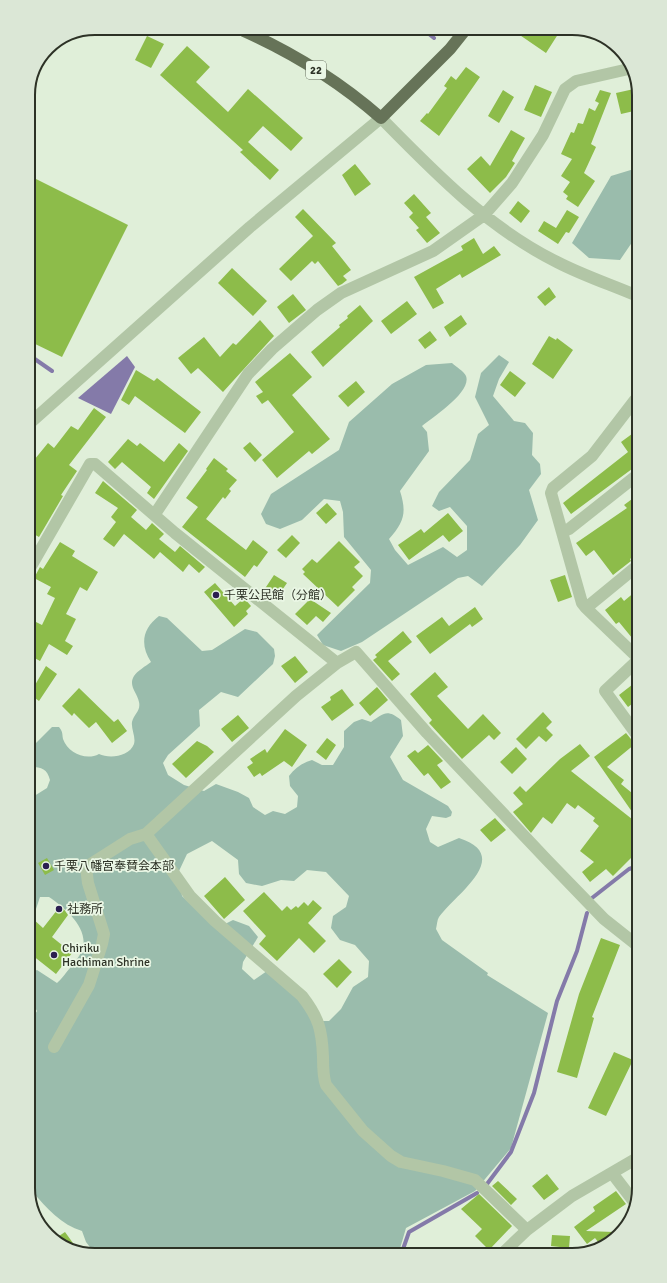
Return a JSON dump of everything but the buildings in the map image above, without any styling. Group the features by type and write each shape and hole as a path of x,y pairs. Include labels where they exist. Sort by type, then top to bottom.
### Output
{"main road":[{"name":"22","path":"251,35 323,74 360,99 381,118"},
{"path":"381,118 450,49 461,35"}],"street":[{"path":"155,514 248,374 272,349 317,310 342,293 433,251 484,215 512,183 543,135 565,89 576,81 626,70"},
{"path":"35,419 250,227 381,118 437,175 484,215 526,244 556,262 632,295"},
{"path":"632,409 592,456 553,488 551,493 586,608 632,652"},
{"path":"35,559 90,464 95,464 155,514 181,538 337,663"},
{"path":"562,532 569,529 632,479"},
{"path":"586,608 632,570"},
{"path":"54,1047 89,985 104,934 88,883 86,866 130,839 146,834 296,696 337,663 356,652 428,733 558,871 604,919 632,941"},
{"path":"632,666 605,691 632,728"},
{"path":"146,834 190,896 215,921 302,996 314,1011 319,1023 323,1047 324,1080 326,1085 363,1131 391,1156 401,1162 443,1171 474,1180 526,1230"},
{"path":"508,1248 526,1230 572,1196 632,1161"},
{"path":"612,1173 631,1198"}],"green space":[{"path":"632,170 632,242 620,260 589,258 572,243 611,176"},
{"path":"499,355 509,362 499,379 493,396 514,421 525,423 533,433 532,455 540,464 541,474 529,490 538,520 520,545 482,586 468,576 458,578 362,642 341,651 323,645 317,635 370,583 371,570 344,537 343,512 340,501 324,499 302,520 280,529 266,524 261,514 271,494 339,450 349,422 392,384 426,365 452,363 465,374 466,382 458,396 450,404 422,426 427,432 429,451 400,491 404,511 403,517 389,539 395,550 408,565 443,547 457,557 467,550 467,526 450,507 439,511 432,506 439,492 470,460 478,434 489,425 475,397 481,373"},
{"path":"159,616 167,618 202,651 212,650 245,629 257,632 274,649 275,656 273,664 238,697 221,692 199,710 200,726 168,755 163,763 168,775 184,785 204,791 216,784 238,792 249,798 253,807 265,815 273,811 285,814 297,807 298,796 290,786 289,776 296,768 312,760 322,765 333,765 344,747 344,731 354,722 362,719 371,722 379,716 389,713 401,720 403,736 390,757 403,780 448,806 452,812 451,816 446,818 432,816 426,829 430,842 438,847 459,838 475,846 481,855 481,865 476,876 439,917 436,929 442,940 488,973 487,975 548,1013 511,1148 475,1191 406,1228 400,1248 91,1248 86,1242 82,1231 61,1220 49,1210 36,1195 35,1014 37,1011 35,1008 35,971 37,970 57,983 61,980 79,956 83,948 84,940 74,918 49,897 40,897 35,912 35,796 47,788 50,780 44,769 35,767 35,744 52,727 59,727 62,731 65,744 73,752 83,756 89,757 99,754 103,756 118,756 128,752 134,744 132,722 139,705 138,698 132,686 132,680 137,672 151,662 147,656 144,643 144,638 149,626","holes":["212,841 238,860 239,874 246,883 262,886 281,880 294,881 307,870 326,872 349,896 346,907 333,916 331,928 340,940 355,945 369,961 368,977 353,987 341,1009 329,1021 312,1021 301,1002 267,971 254,980 242,969 243,962 258,937 249,926 233,920 217,928 182,896 179,871 187,854"]}],"shaded area":[{"path":"127,356 135,367 111,414 78,398"}],"waterway":[{"path":"430,35 434,38"},
{"path":"35,359 52,371"},
{"path":"592,898 632,868"},
{"path":"487,1184 511,1152 534,1093 557,1001 577,951 587,913"},
{"path":"403,1248 409,1232 477,1193"}],"place":[{"name":"千栗公民館（分館）","path":"216,595"},
{"name":"千栗八幡宮奉賛会本部","path":"46,866"},
{"name":"社務所","path":"59,909"},
{"name":"Chiriku Hachiman Shrine","path":"54,955"}]}
